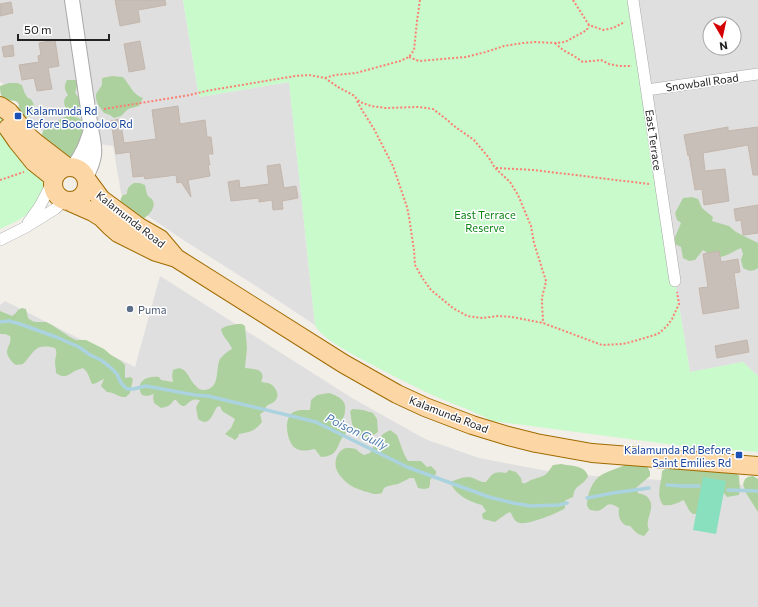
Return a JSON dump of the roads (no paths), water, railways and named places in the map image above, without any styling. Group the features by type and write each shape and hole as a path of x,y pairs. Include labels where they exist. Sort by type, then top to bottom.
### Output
{"main road":[{"name":"Kalamunda Road","path":"0,106 9,112 29,137 70,175 139,227 160,239 176,258"},
{"name":"Kalamunda Road","path":"0,115 17,141 34,162 70,175"},
{"path":"70,175 87,186 86,191 78,199 66,200 57,195 53,186 70,175"},
{"name":"Kalamunda Road","path":"66,200 94,212 118,233 156,252 176,258 344,364 397,394 425,407 489,430 536,443 592,453 758,466"}],"street":[{"path":"26,227 40,206 70,175 83,152 91,129 72,0"},
{"name":"East Terrace","path":"634,0 675,281"},
{"name":"Snowball Road","path":"647,90 758,74"},
{"path":"0,240 26,227 66,200"}],"waterway":[{"name":"Poison Gully","path":"0,322 9,321 20,324 79,347 110,367 117,374 121,383 127,389 146,386 208,396 316,422 407,467 489,497 531,506 559,505 567,503"},
{"path":"667,485 699,486"},
{"name":"Poison Gully","path":"587,498 649,488"},
{"name":"Poison Gully","path":"728,490 758,491"}],"place":[{"name":"Kalamunda Rd Before Boonooloo Rd","path":"18,116"},
{"name":"Puma","path":"130,309"},
{"name":"Kalamunda Rd Before Saint Emilies Rd","path":"739,455"}],"park label":[{"name":"East Terrace Reserve","path":"485,220"}]}
